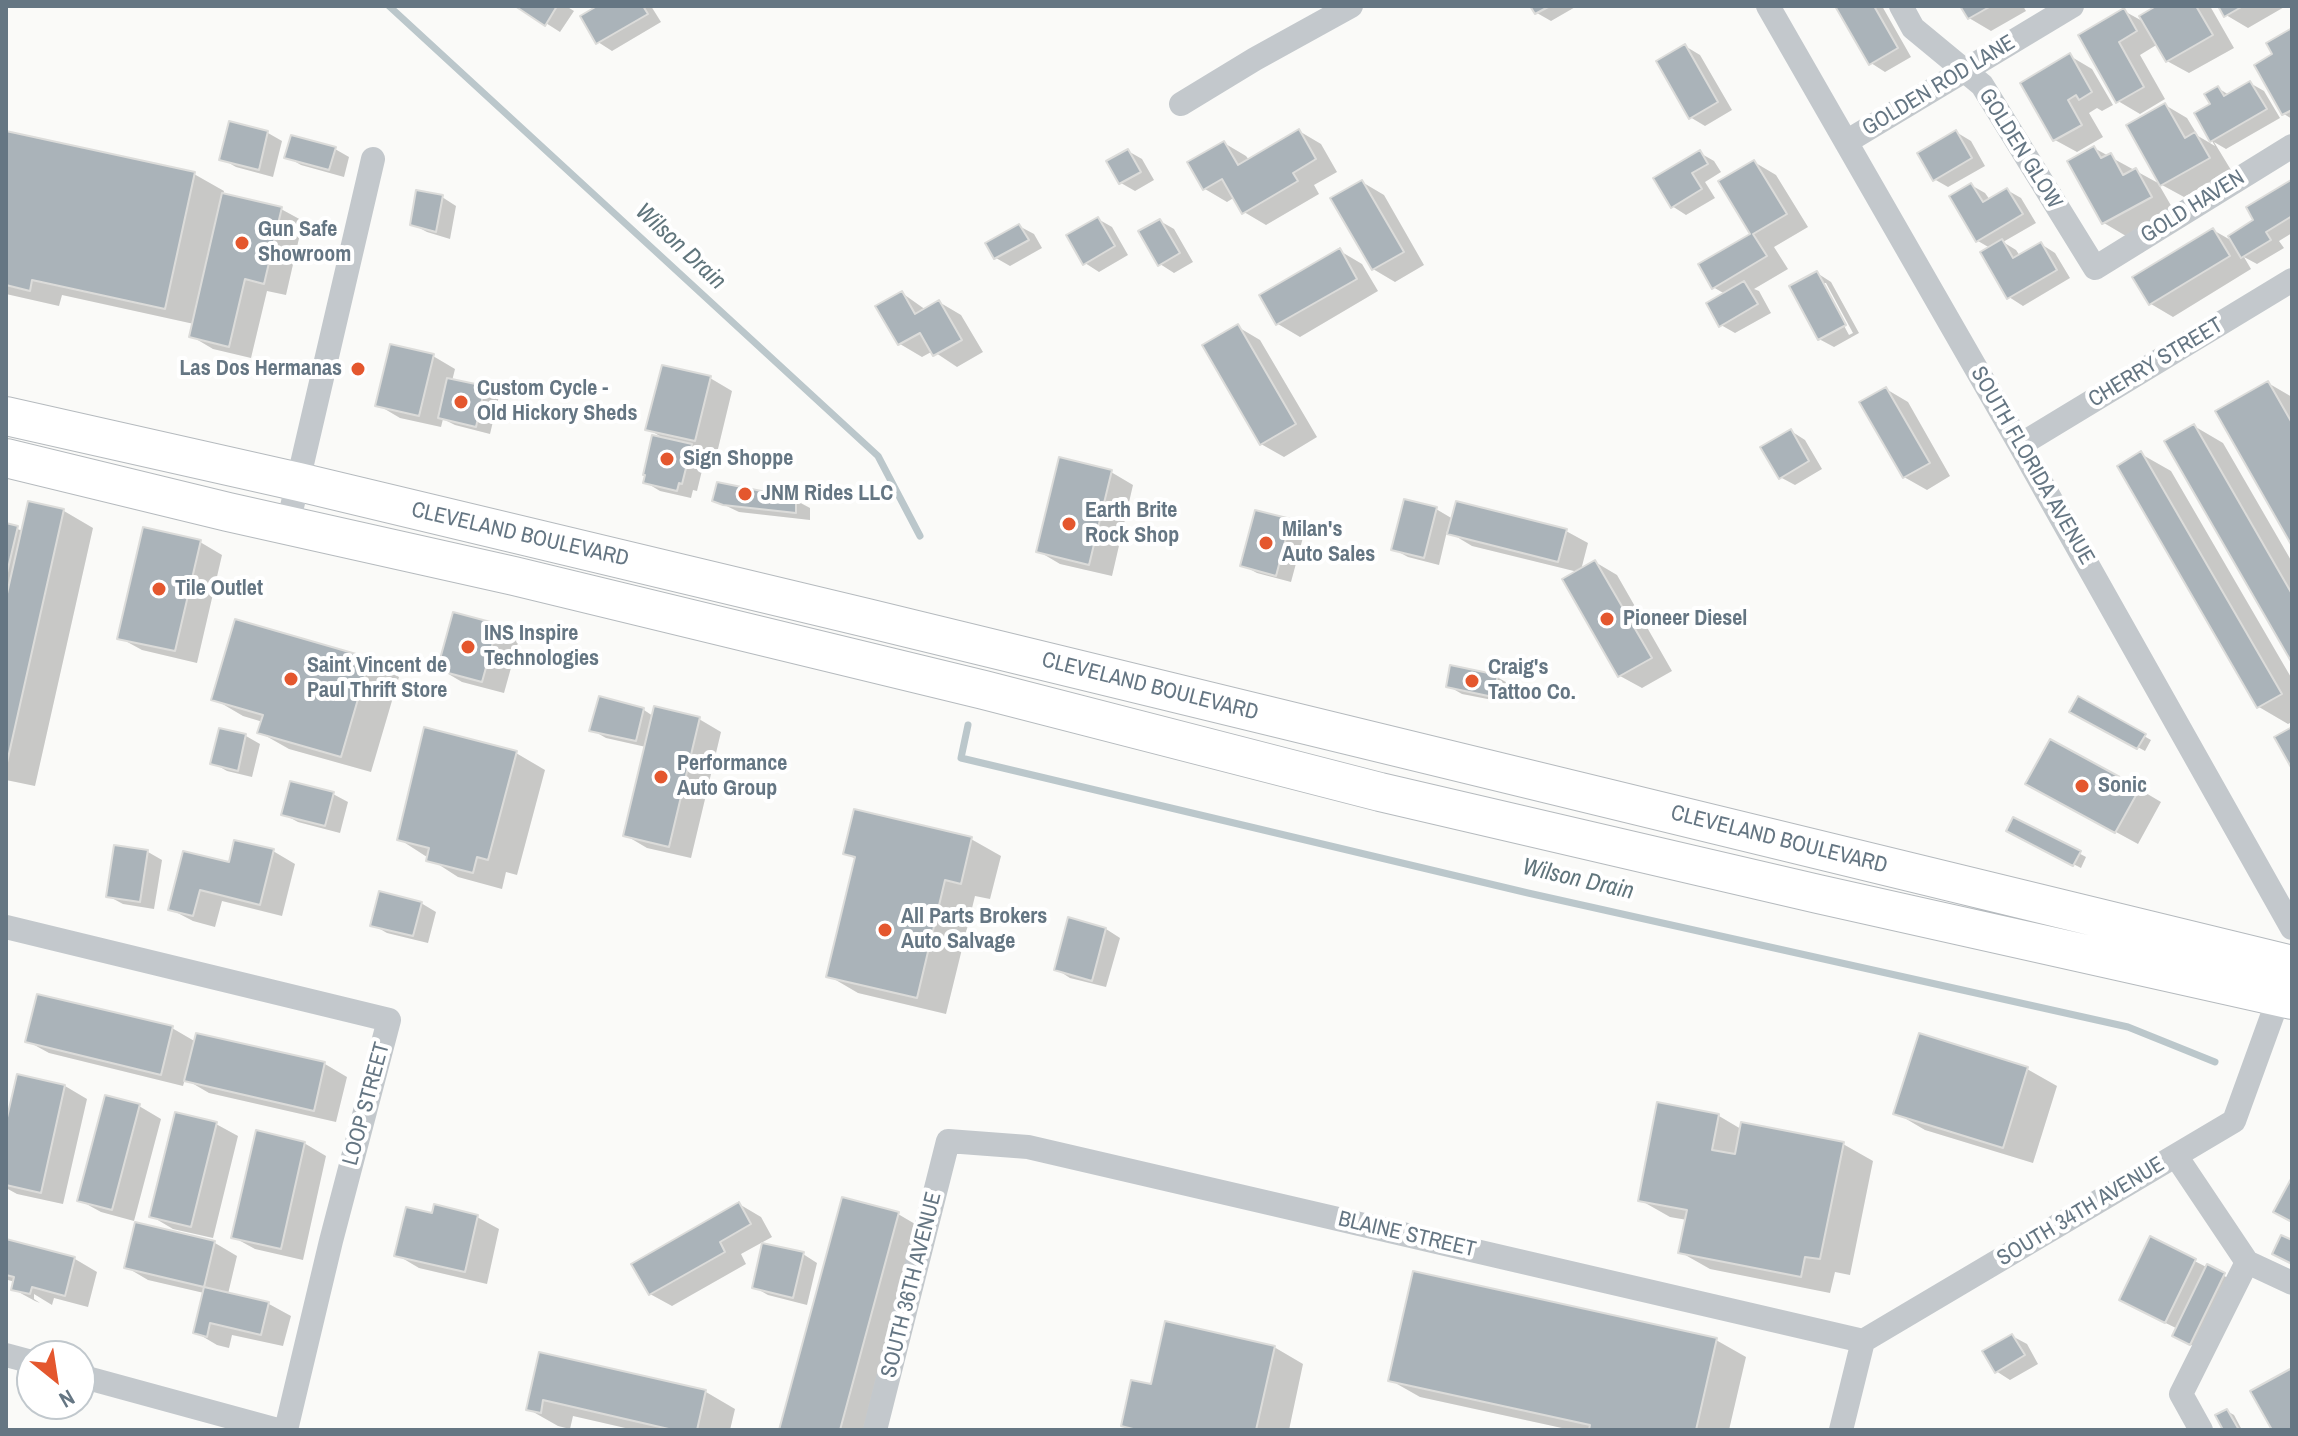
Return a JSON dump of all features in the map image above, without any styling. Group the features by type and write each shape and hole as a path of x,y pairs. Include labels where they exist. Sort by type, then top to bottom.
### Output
{"main road":[{"name":"CLEVELAND BOULEVARD","path":"6,416 299,482 2289,969"},
{"name":"CLEVELAND BOULEVARD","path":"6,458 968,686 1395,795 2289,969"}],"street":[{"path":"1181,104 1351,6"},
{"name":"SOUTH FLORIDA AVENUE","path":"1768,6 2020,445 2289,969"},
{"name":"GOLDEN GLOW","path":"1901,6 1913,28 1982,85 2095,268"},
{"name":"GOLDEN ROD LANE","path":"1846,142 2072,6"},
{"name":"GOLD HAVEN","path":"2095,268 2292,146"},
{"path":"288,524 373,159"},
{"name":"CHERRY STREET","path":"2020,445 2292,280"},
{"name":"LOOP STREET","path":"6,927 389,1020 331,1241 286,1430"},
{"name":"SOUTH 34TH AVENUE","path":"1863,1341 2234,1121 2289,969"},
{"name":"BLAINE STREET","path":"948,1141 1028,1147 1863,1341"},
{"name":"SOUTH 36TH AVENUE","path":"875,1430 948,1141"},
{"path":"2176,1156 2247,1262 2292,1283"},
{"path":"2201,1430 2181,1394 2247,1262"},
{"path":"1841,1430 1863,1341"},
{"path":"96,1380 278,1430"}],"building":[{"path":"515,6 557,6 545,26"},
{"path":"597,6 643,6 648,14 596,44 580,16"},
{"path":"1530,6 1550,6 1535,14"},
{"path":"1835,6 1874,6 1898,48 1869,65"},
{"path":"1960,6 1991,6 1968,19"},
{"path":"2156,6 2196,6 2213,35 2166,62 2139,16"},
{"path":"2218,6 2243,6 2224,17"},
{"path":"2124,8 2137,31 2119,42 2144,87 2116,103 2078,35"},
{"path":"2292,28 2292,110 2282,115 2254,65 2272,54 2266,43"},
{"path":"1685,44 1718,102 1689,119 1656,61"},
{"path":"2070,53 2092,92 2079,100 2076,95 2068,100 2082,125 2053,141 2020,83"},
{"path":"2250,81 2267,109 2210,142 2194,113 2210,104 2204,94 2218,86 2224,96"},
{"path":"2165,103 2185,138 2195,132 2210,158 2160,186 2126,125"},
{"path":"229,121 268,131 259,170 219,160"},
{"path":"1299,129 1316,159 1293,173 1298,181 1242,214 1222,179 1203,190 1187,162 1224,141 1238,165"},
{"path":"1956,130 1972,158 1933,181 1917,153"},
{"path":"6,131 195,172 165,309 32,280 30,291 6,285"},
{"path":"291,135 336,147 329,170 284,158"},
{"path":"2094,146 2101,158 2111,153 2123,175 2136,168 2152,197 2102,224 2067,161"},
{"path":"1128,149 1141,172 1119,184 1106,161"},
{"path":"1700,150 1708,164 1692,173 1702,189 1671,208 1653,178"},
{"path":"1754,160 1787,214 1753,234 1767,256 1712,289 1698,264 1750,234 1718,181"},
{"path":"1362,180 1404,252 1372,270 1330,198"},
{"path":"2291,180 2292,216 2266,232 2271,240 2241,258 2228,236 2253,220 2246,207"},
{"path":"1971,183 1983,202 2007,188 2023,214 1976,242 1949,196"},
{"path":"416,190 443,195 436,232 410,225"},
{"name":"Gun Safe Showroom","path":"222,193 282,207 264,284 245,279 229,347 189,337"},
{"path":"1098,217 1115,246 1083,265 1066,235"},
{"path":"1160,219 1180,253 1158,266 1138,231"},
{"path":"1019,224 1029,240 994,259 985,243"},
{"path":"2213,228 2230,256 2149,305 2132,277"},
{"path":"2002,239 2013,258 2041,242 2057,270 2007,299 1980,252"},
{"path":"1340,248 1357,279 1276,325 1259,295"},
{"path":"1817,271 1846,325 1818,340 1789,286"},
{"path":"1744,281 1758,304 1719,327 1706,303"},
{"path":"902,291 915,314 939,300 962,340 933,356 920,333 898,345 875,306"},
{"path":"1238,324 1296,424 1260,445 1202,345"},
{"path":"390,344 434,354 419,416 375,406"},
{"path":"662,365 711,376 695,441 645,430"},
{"name":"Custom Cycle - Old Hickory Sheds","path":"447,378 485,386 476,427 438,418"},
{"path":"2268,381 2292,423 2292,546 2215,411"},
{"path":"1886,387 1930,463 1903,478 1859,402"},
{"path":"2194,424 2292,594 2292,663 2164,441"},
{"path":"1791,429 1809,461 1779,479 1760,447"},
{"name":"Sign Shoppe","path":"652,435 692,444 682,484 679,483 677,491 643,483"},
{"path":"2141,451 2282,694 2257,708 2117,466"},
{"path":"1059,457 1112,470 1089,565 1036,552"},
{"name":"JNM Rides LLC","path":"717,482 796,498 796,513 723,505 712,501"},
{"path":"1404,499 1437,507 1424,558 1391,550"},
{"path":"28,501 64,509 6,767 6,598"},
{"path":"1456,501 1567,529 1558,562 1447,534"},
{"name":"Milan's Auto Sales","path":"1255,510 1291,519 1276,576 1240,566"},
{"path":"6,523 18,526 6,577"},
{"name":"Tile Outlet","path":"143,527 201,540 175,651 117,639"},
{"name":"Pioneer Diesel","path":"1595,560 1652,658 1618,677 1562,579"},
{"name":"INS Inspire Technologies","path":"453,612 498,624 482,682 437,670"},
{"name":"Saint Vincent de Paul Thrift Store","path":"235,619 370,658 341,757 257,733 263,715 211,700"},
{"name":"Craig's Tattoo Co.","path":"1450,665 1498,675 1493,697 1446,687"},
{"path":"599,696 644,708 636,741 589,731"},
{"path":"2078,696 2146,734 2137,749 2069,712"},
{"name":"Performance Auto Group","path":"654,706 700,717 669,847 623,836"},
{"path":"424,727 517,751 488,860 477,857 473,873 426,861 429,848 397,840"},
{"path":"2292,727 2292,769 2274,737"},
{"path":"219,728 246,734 238,771 210,764"},
{"name":"Sonic","path":"2050,739 2140,788 2115,833 2025,784"},
{"path":"290,781 334,792 325,826 281,815"},
{"name":"All Parts Brokers Auto Salvage","path":"854,809 972,837 961,884 945,880 917,998 826,977 855,857 843,854"},
{"path":"2013,817 2081,851 2073,866 2006,831"},
{"path":"234,840 274,849 260,905 200,890 193,916 168,910 183,851 229,862"},
{"path":"114,845 148,850 140,902 106,897"},
{"path":"379,891 422,902 413,936 370,926"},
{"path":"1068,917 1106,928 1092,981 1054,970"},
{"path":"37,994 173,1026 161,1075 25,1042"},
{"path":"196,1033 325,1062 314,1111 184,1081"},
{"path":"1919,1033 2028,1067 2003,1148 1893,1114"},
{"path":"17,1074 65,1085 41,1193 6,1185 6,1122"},
{"path":"105,1095 140,1104 112,1210 77,1201"},
{"path":"1657,1102 1719,1114 1712,1150 1735,1154 1741,1122 1844,1142 1820,1259 1805,1257 1801,1277 1678,1253 1687,1210 1638,1201"},
{"path":"175,1112 217,1122 191,1227 149,1217"},
{"path":"256,1130 305,1142 281,1249 231,1238"},
{"path":"2292,1177 2292,1222 2273,1212"},
{"path":"842,1197 899,1212 840,1430 779,1430"},
{"path":"739,1202 751,1224 720,1242 725,1252 649,1295 631,1264"},
{"path":"434,1204 478,1215 465,1272 394,1256 406,1207 432,1213"},
{"path":"135,1222 215,1241 204,1287 124,1268"},
{"path":"2281,1235 2292,1240 2292,1264 2272,1254"},
{"path":"2150,1236 2196,1259 2165,1323 2119,1300"},
{"path":"6,1239 75,1257 65,1296 32,1287 30,1294 11,1290 14,1277 6,1275"},
{"path":"762,1243 804,1252 793,1298 752,1288"},
{"path":"2207,1264 2225,1273 2190,1345 2172,1336"},
{"path":"1413,1271 1717,1338 1696,1430 1589,1430 1590,1425 1388,1381"},
{"path":"204,1287 269,1302 261,1335 210,1323 207,1337 193,1333"},
{"path":"1165,1321 1275,1346 1256,1430 1137,1430 1121,1426 1131,1380 1151,1384"},
{"path":"2012,1334 2025,1355 1995,1373 1982,1351"},
{"path":"539,1352 706,1390 697,1430 673,1430 543,1400 541,1413 526,1410"},
{"path":"2292,1368 2292,1430 2272,1430 2250,1391"},
{"path":"2227,1409 2239,1430 2223,1430 2215,1415"}],"waterway":[{"name":"Wilson Drain","path":"389,6 878,456 920,536"},
{"name":"Wilson Drain","path":"968,725 961,758 1528,893 2128,1027 2215,1062"}],"place":[{"name":"Gun Safe Showroom","path":"242,243"},
{"name":"Las Dos Hermanas","path":"358,369"},
{"name":"Custom Cycle - Old Hickory Sheds","path":"461,402"},
{"name":"Sign Shoppe","path":"667,459"},
{"name":"JNM Rides LLC","path":"745,494"},
{"name":"Earth Brite Rock Shop","path":"1069,524"},
{"name":"Milan's Auto Sales","path":"1266,543"},
{"name":"Tile Outlet","path":"159,589"},
{"name":"Pioneer Diesel","path":"1607,619"},
{"name":"INS Inspire Technologies","path":"468,647"},
{"name":"Saint Vincent de Paul Thrift Store","path":"291,679"},
{"name":"Craig's Tattoo Co.","path":"1472,681"},
{"name":"Performance Auto Group","path":"661,777"},
{"name":"Sonic","path":"2082,786"},
{"name":"All Parts Brokers Auto Salvage","path":"885,930"}]}
